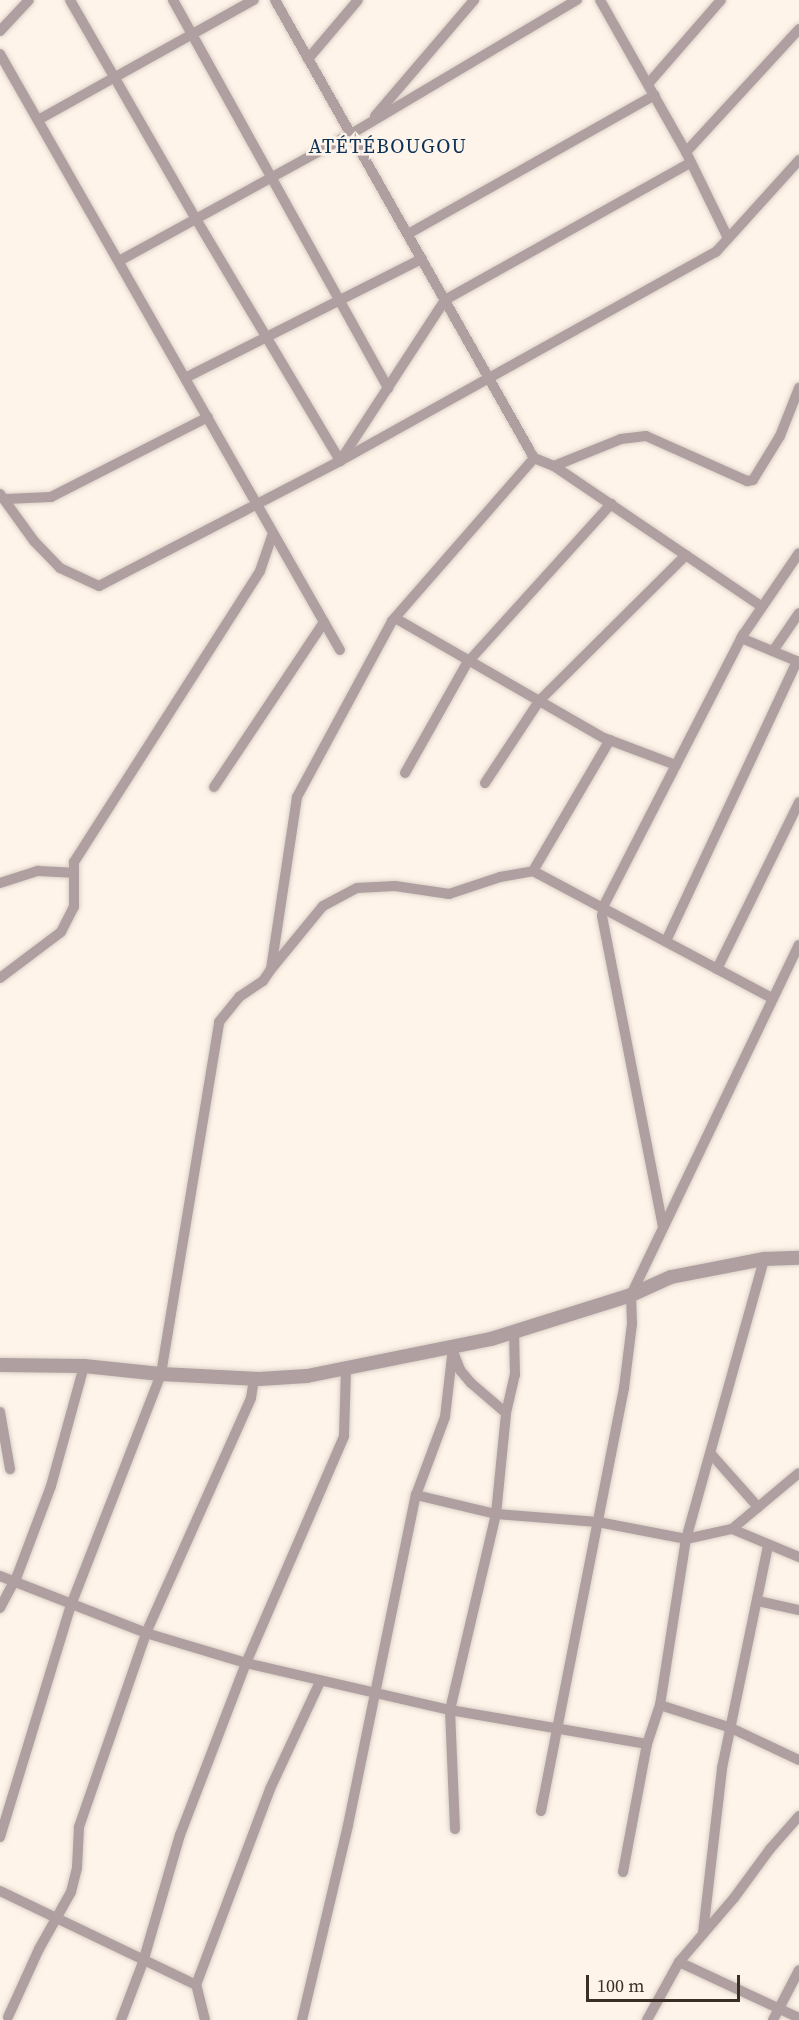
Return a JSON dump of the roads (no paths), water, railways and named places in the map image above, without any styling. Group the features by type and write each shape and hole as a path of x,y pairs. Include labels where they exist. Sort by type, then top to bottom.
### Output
{"street":[{"path":"70,0 196,219 340,461"},
{"path":"173,0 388,388"},
{"path":"38,120 254,0"},
{"path":"275,0 534,458 554,466 762,607"},
{"path":"308,59 358,0"},
{"path":"368,124 474,0"},
{"path":"119,261 351,134 577,0"},
{"path":"600,0 686,152 728,238"},
{"path":"648,84 721,0"},
{"path":"0,31 27,1"},
{"path":"686,152 799,29"},
{"path":"0,54 5,72 38,120 187,377 255,504 340,650"},
{"path":"408,234 655,95"},
{"path":"3,496 34,541 60,568 99,586 340,461 716,252 799,160"},
{"path":"340,461 445,300 690,163"},
{"path":"187,377 422,259"},
{"path":"554,466 621,440 646,436 747,481 753,480 780,436 799,388"},
{"path":"3,496 51,497 208,417"},
{"path":"271,969 297,797 395,618 534,458"},
{"path":"405,774 469,660 611,504"},
{"path":"0,978 61,932 74,907 74,862 260,571 273,534"},
{"path":"663,1227 602,916 741,638 799,553"},
{"path":"485,783 539,701 686,555"},
{"path":"773,651 799,613"},
{"path":"395,618 610,740 676,765"},
{"path":"214,787 324,622"},
{"path":"666,941 798,661 741,638"},
{"path":"533,871 610,740"},
{"path":"717,969 799,802"},
{"path":"0,883 38,871 73,873"},
{"path":"0,1837 71,1605 161,1374 219,1022 239,997 262,981 323,906 357,888 395,886 449,894 500,877 533,871 772,998"},
{"path":"541,1811 624,1388 632,1324 631,1295 799,945"},
{"path":"0,1365 84,1366 161,1374 254,1378 307,1376 453,1348 514,1332 631,1295 671,1277 764,1259 799,1258"},
{"path":"623,1872 647,1744 660,1705 686,1539 764,1259"},
{"path":"455,1830 450,1710 496,1514 506,1413 515,1375 514,1332"},
{"path":"453,1348 460,1370 489,1401 506,1413"},
{"path":"302,2020 348,1825 416,1495 445,1417 453,1348"},
{"path":"0,1608 13,1583 51,1486 84,1366"},
{"path":"121,2020 143,1960 180,1835 246,1663 345,1436 346,1368"},
{"path":"8,2016 39,1949 71,1892 77,1868 79,1827 146,1633 251,1398 254,1378"},
{"path":"0,1412 10,1469"},
{"path":"711,1454 758,1508"},
{"path":"416,1495 496,1514 598,1522 686,1539 732,1529 799,1473"},
{"path":"732,1529 799,1557"},
{"path":"703,1933 722,1768 768,1545"},
{"path":"0,1576 146,1633 246,1663 320,1682 499,1720 557,1726 647,1744"},
{"path":"758,1601 799,1610"},
{"path":"205,2020 196,1985 270,1790 320,1682"},
{"path":"660,1705 731,1728 799,1760"},
{"path":"647,2020 679,1962 734,1898 799,1816"},
{"path":"0,1891 196,1985"},
{"path":"679,1962 799,2018"},
{"path":"773,2020 799,1970"}],"district":[{"name":"ATÉTÉBOUGOU","path":"388,146"}]}
